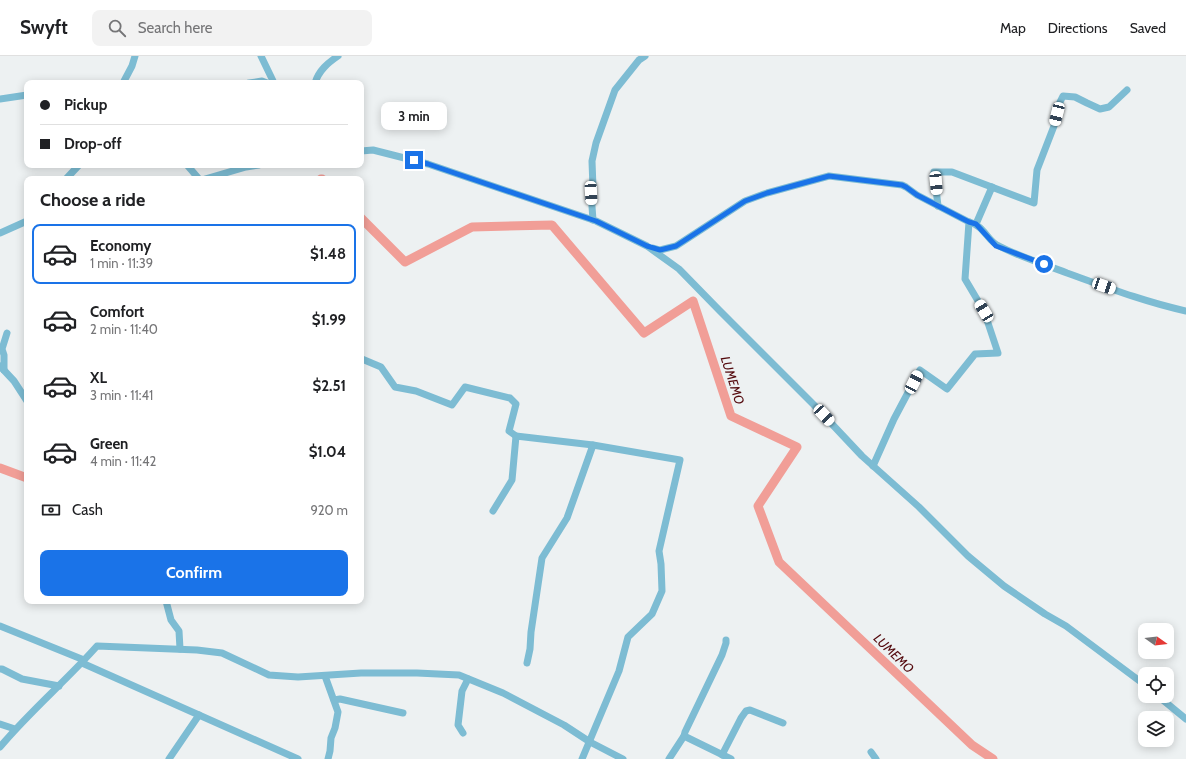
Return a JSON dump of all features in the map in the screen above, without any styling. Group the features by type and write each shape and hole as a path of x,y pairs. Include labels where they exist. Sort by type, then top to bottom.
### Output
{"street":[{"path":"125,80 132,66 135,56"},
{"path":"261,56 273,80"},
{"path":"593,220 591,193 593,188 592,161 596,143 615,90 639,60 645,56"},
{"path":"316,80 323,68 335,57"},
{"path":"938,206 934,172 952,172 1034,203 1037,170 1054,126 1063,96 1075,97 1100,109 1109,107 1127,90"},
{"path":"0,99 24,95"},
{"path":"364,151 373,150 428,164 593,220 647,246 660,250 676,246 745,201 767,193 829,176 902,185 917,195 972,223 996,246 1131,296 1186,311"},
{"path":"69,176 76,168"},
{"path":"215,176 243,168"},
{"path":"873,466 894,419 920,370 947,389 975,354 998,353 984,311 965,279 972,223 992,187"},
{"path":"0,233 24,222"},
{"path":"647,246 679,269 873,466 919,507 968,556 1004,586 1045,614 1066,626 1138,680"},
{"path":"7,333 2,349 4,355 2,368 14,381 24,396"},
{"path":"364,360 381,367 395,388 416,391 452,405 465,387 510,398 516,404 509,431 516,436 593,445 680,460 659,551 662,591 652,614 628,637 619,671 582,759"},
{"path":"493,511 512,480 516,436"},
{"path":"527,663 542,558 567,518 593,445"},
{"path":"167,604 171,620 179,631 180,649"},
{"path":"0,626 298,759"},
{"path":"669,759 684,736 722,655 726,640"},
{"path":"0,747 15,729 83,662 97,646 180,649 222,653 269,675 298,678 360,673 459,675 503,693 564,725 590,742 623,759"},
{"path":"0,669 22,679 59,686"},
{"path":"325,676 338,712 335,728 331,738 328,759"},
{"path":"463,733 458,725 462,691 468,679"},
{"path":"334,700 340,699 403,713"},
{"path":"1167,703 1185,717"},
{"path":"722,754 746,711 750,710 783,723"},
{"path":"169,759 199,715"},
{"path":"0,724 15,729"},
{"path":"684,736 731,759"},
{"path":"870,752 876,759"}],"waterway":[{"name":"LUMEMO","path":"364,221 405,262 472,227 552,225 644,333 693,301 731,416 797,447 758,506 779,562 972,745 993,759"},
{"name":"LUMEMO","path":"0,468 24,477"}],"route":[{"path":"414,160 596,221 647,246 660,250 676,246 745,201 767,193 829,176 902,185 917,195 969,222 976,224 996,246 1044,264"}]}
